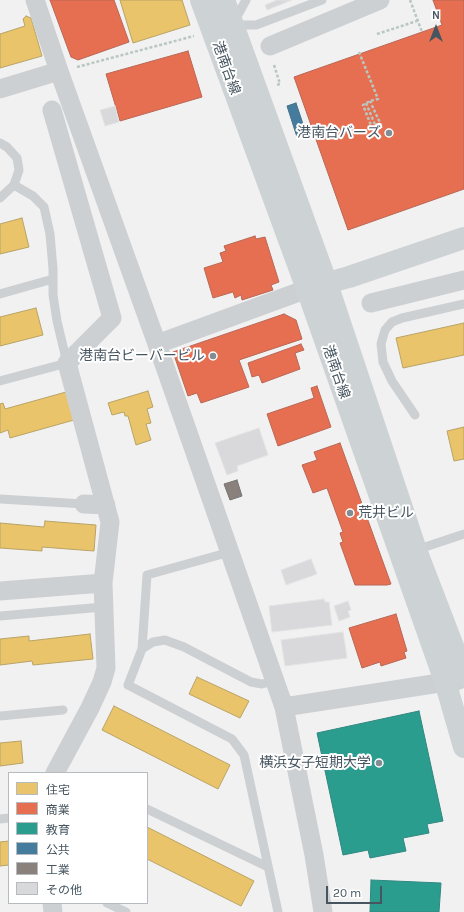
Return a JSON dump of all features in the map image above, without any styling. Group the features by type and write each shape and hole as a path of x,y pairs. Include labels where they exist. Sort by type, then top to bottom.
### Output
{"street":[{"path":"35,0 284,707 314,854 323,912"},
{"name":"港南台線","path":"201,0 218,30 317,286 416,550 458,678 464,747"},
{"name":"港南台線","path":"218,30 224,0"},
{"path":"274,54 380,0"},
{"path":"0,90 59,71"},
{"path":"52,110 112,318 66,363 110,522 103,583 106,668 102,682 90,708 56,772"},
{"path":"157,344 317,286 464,238"},
{"path":"371,304 464,280"},
{"name":"港南台線","path":"317,286 458,678"},
{"path":"84,504 106,505"},
{"path":"0,591 103,583"},
{"path":"284,707 458,678"}],"lane":[{"path":"218,30 246,0"},
{"path":"218,30 256,25 322,0"},
{"path":"0,143 7,146 17,158 19,170 14,185 0,198"},
{"path":"0,381 66,363 53,295 50,234 44,208 33,196 14,185"},
{"path":"0,294 53,279"},
{"path":"415,415 392,381 383,362 381,344 385,330 392,322 402,318 464,304"},
{"path":"0,499 84,504"},
{"path":"416,550 464,534"},
{"path":"230,552 147,575 142,649 128,685 232,739 244,755 278,912"},
{"path":"0,616 103,607"},
{"path":"142,649 153,642 164,640 184,647 251,682 262,684 274,681"},
{"path":"0,716 63,710"},
{"path":"148,809 268,867"},
{"path":"109,904 126,912"}],"path":[{"path":"410,0 422,32"},
{"path":"377,34 417,21"},
{"path":"59,71 218,30"},
{"path":"358,52 378,99 366,103 376,127 381,125 370,102"},
{"path":"274,54 274,66 280,84 274,86"}],"building: 住宅":[{"path":"120,0 182,0 190,25 133,43"},
{"path":"26,16 31,18 42,56 0,68 0,34 25,26 23,19"},
{"path":"22,218 29,247 0,254 0,224"},
{"path":"36,308 43,335 0,346 0,317"},
{"path":"464,323 464,355 403,368 396,338"},
{"path":"148,391 153,407 147,409 151,423 146,424 151,440 136,445 128,416 125,416 124,412 112,415 108,403"},
{"path":"66,392 74,420 10,438 8,430 0,433 0,404 3,403 5,409"},
{"path":"464,427 464,459 454,461 447,431"},
{"path":"45,521 96,525 94,551 42,547 42,551 0,548 0,523 44,527"},
{"path":"90,634 93,659 33,665 32,661 0,665 0,639 29,636 29,641"},
{"path":"197,677 249,701 240,718 189,694"},
{"path":"114,706 230,765 218,789 102,730"},
{"path":"21,741 23,763 0,766 0,743"},
{"path":"148,828 254,881 241,906 148,860"},
{"path":"8,841 8,865 0,866 0,842"}],"building: 商業":[{"path":"50,0 114,0 129,42 78,60 71,57"},
{"name":"港南台バーズ","path":"433,0 464,0 464,189 348,230 294,77 442,25"},
{"path":"188,51 202,97 120,121 106,74"},
{"path":"255,236 256,239 265,237 279,282 271,285 273,290 242,300 241,295 235,298 233,292 213,298 204,268 223,262 220,253 226,251 224,246"},
{"name":"港南台ビーバービル","path":"284,314 296,320 302,339 239,360 249,387 201,403 197,393 188,396 173,352"},
{"path":"301,344 304,350 295,353 300,369 262,383 259,375 252,377 248,363"},
{"path":"317,386 331,427 278,446 267,414 314,398 311,388"},
{"name":"荒井ビル","path":"340,443 391,584 355,585 340,543 343,542 340,533 343,532 327,488 313,493 302,465 317,460 314,452"},
{"path":"396,614 407,651 404,652 406,658 381,666 380,662 362,668 349,628"}],"building: 教育":[{"path":"419,711 443,821 427,824 429,833 403,838 406,851 370,858 368,850 343,855 317,733"},
{"path":"371,880 441,883 439,912 370,912"}],"building: 公共":[{"path":"296,103 306,133 297,137 287,106"}],"building: 工業":[{"path":"237,480 242,496 230,500 224,484"}],"building: その他":[{"path":"277,0 292,0 267,10 265,5"},
{"path":"115,106 119,122 105,126 100,110"},
{"path":"259,428 268,455 237,466 238,471 227,475 215,443"},
{"path":"311,559 317,574 286,585 281,570"},
{"path":"324,599 325,602 329,602 332,625 272,632 269,606"},
{"path":"348,601 351,610 348,611 350,617 339,621 334,606"},
{"path":"343,632 347,658 285,666 281,640"}],"place":[{"name":"港南台バーズ","path":"389,133"},
{"name":"港南台ビーバービル","path":"213,356"},
{"name":"荒井ビル","path":"350,513"},
{"name":"横浜女子短期大学","path":"379,763"}]}
